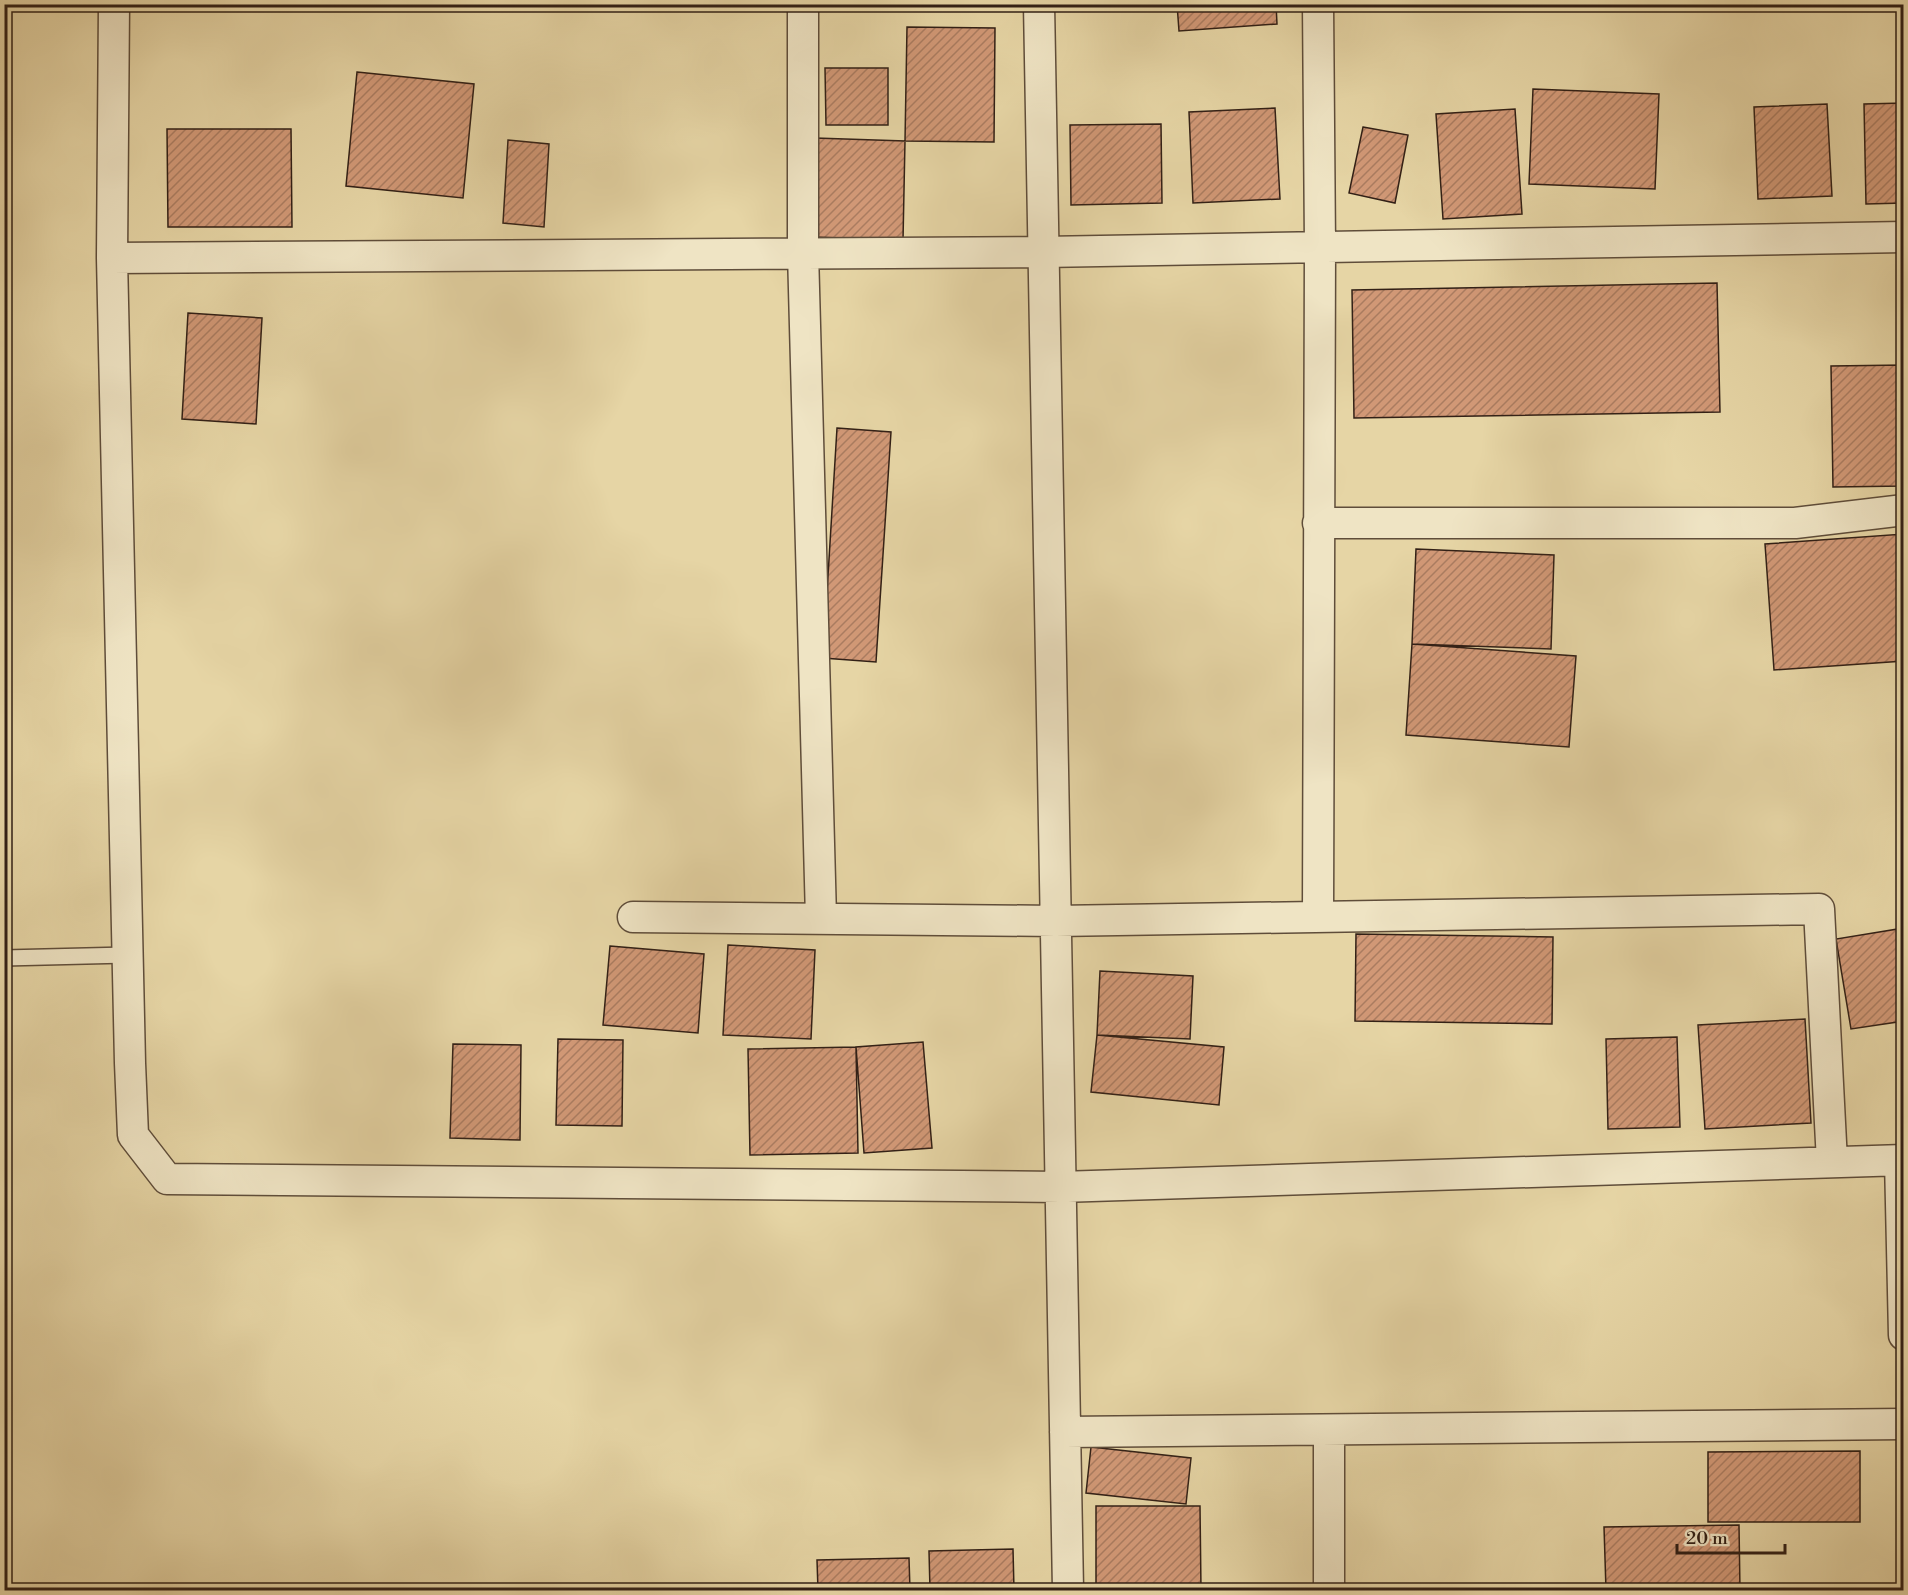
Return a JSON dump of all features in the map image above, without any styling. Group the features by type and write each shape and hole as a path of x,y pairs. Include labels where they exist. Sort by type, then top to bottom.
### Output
{"street":[{"path":"114,4 112,258 133,1135 167,1179 1060,1187 1902,1160 1904,1335"},
{"path":"803,4 804,252 821,918"},
{"path":"1039,4 1068,1590"},
{"path":"1317,917 1320,247 1318,4"},
{"path":"112,258 1043,252 1904,237"},
{"path":"1318,523 1795,523 1904,510"},
{"path":"633,917 1056,921 1819,909 1832,1162"},
{"path":"1065,1432 1904,1424"},
{"path":"1329,1430 1329,1590"}],"lane":[{"path":"4,958 127,955"}],"building":[{"path":"1177,4 1276,4 1277,24 1179,31"},
{"path":"907,27 995,28 994,142 905,141"},
{"path":"825,68 888,68 888,125 826,125"},
{"path":"357,72 474,84 463,198 346,186"},
{"path":"1533,89 1659,94 1655,189 1529,184"},
{"path":"1904,103 1904,203 1866,204 1864,104"},
{"path":"1827,104 1832,196 1758,199 1754,107"},
{"path":"1275,108 1280,199 1193,203 1189,112"},
{"path":"1515,109 1522,214 1443,219 1436,114"},
{"path":"1161,124 1162,203 1071,205 1070,125"},
{"path":"1363,127 1408,135 1395,203 1349,193"},
{"path":"167,129 291,129 292,227 168,227"},
{"path":"815,138 905,141 903,240 812,237"},
{"path":"508,140 549,144 544,227 503,223"},
{"path":"1717,283 1720,412 1354,418 1352,290"},
{"path":"188,313 262,318 256,424 182,419"},
{"path":"1904,365 1904,486 1833,487 1831,366"},
{"path":"837,428 891,432 876,662 823,658"},
{"path":"1904,534 1904,661 1774,670 1765,544"},
{"path":"1416,549 1554,555 1551,649 1412,644"},
{"path":"1412,644 1576,656 1569,747 1406,735"},
{"path":"1904,928 1904,1021 1851,1029 1836,939"},
{"path":"1356,934 1553,937 1552,1024 1355,1021"},
{"path":"728,945 815,950 811,1039 723,1035"},
{"path":"610,946 704,954 698,1033 603,1025"},
{"path":"1100,971 1193,976 1190,1039 1097,1035"},
{"path":"1805,1019 1811,1123 1705,1129 1698,1025"},
{"path":"1097,1035 1224,1047 1219,1105 1091,1092"},
{"path":"1677,1037 1680,1127 1608,1129 1606,1039"},
{"path":"558,1039 623,1040 622,1126 556,1125"},
{"path":"923,1042 932,1148 864,1153 856,1047"},
{"path":"453,1044 521,1045 520,1140 450,1138"},
{"path":"856,1047 858,1153 750,1155 748,1049"},
{"path":"1091,1447 1191,1458 1186,1504 1086,1493"},
{"path":"1860,1451 1860,1522 1708,1522 1708,1452"},
{"path":"1096,1506 1200,1506 1201,1590 1096,1590"},
{"path":"1739,1525 1740,1590 1606,1590 1604,1527"},
{"path":"1013,1549 1014,1590 930,1590 929,1551"},
{"path":"909,1558 910,1590 818,1590 817,1560"}]}
